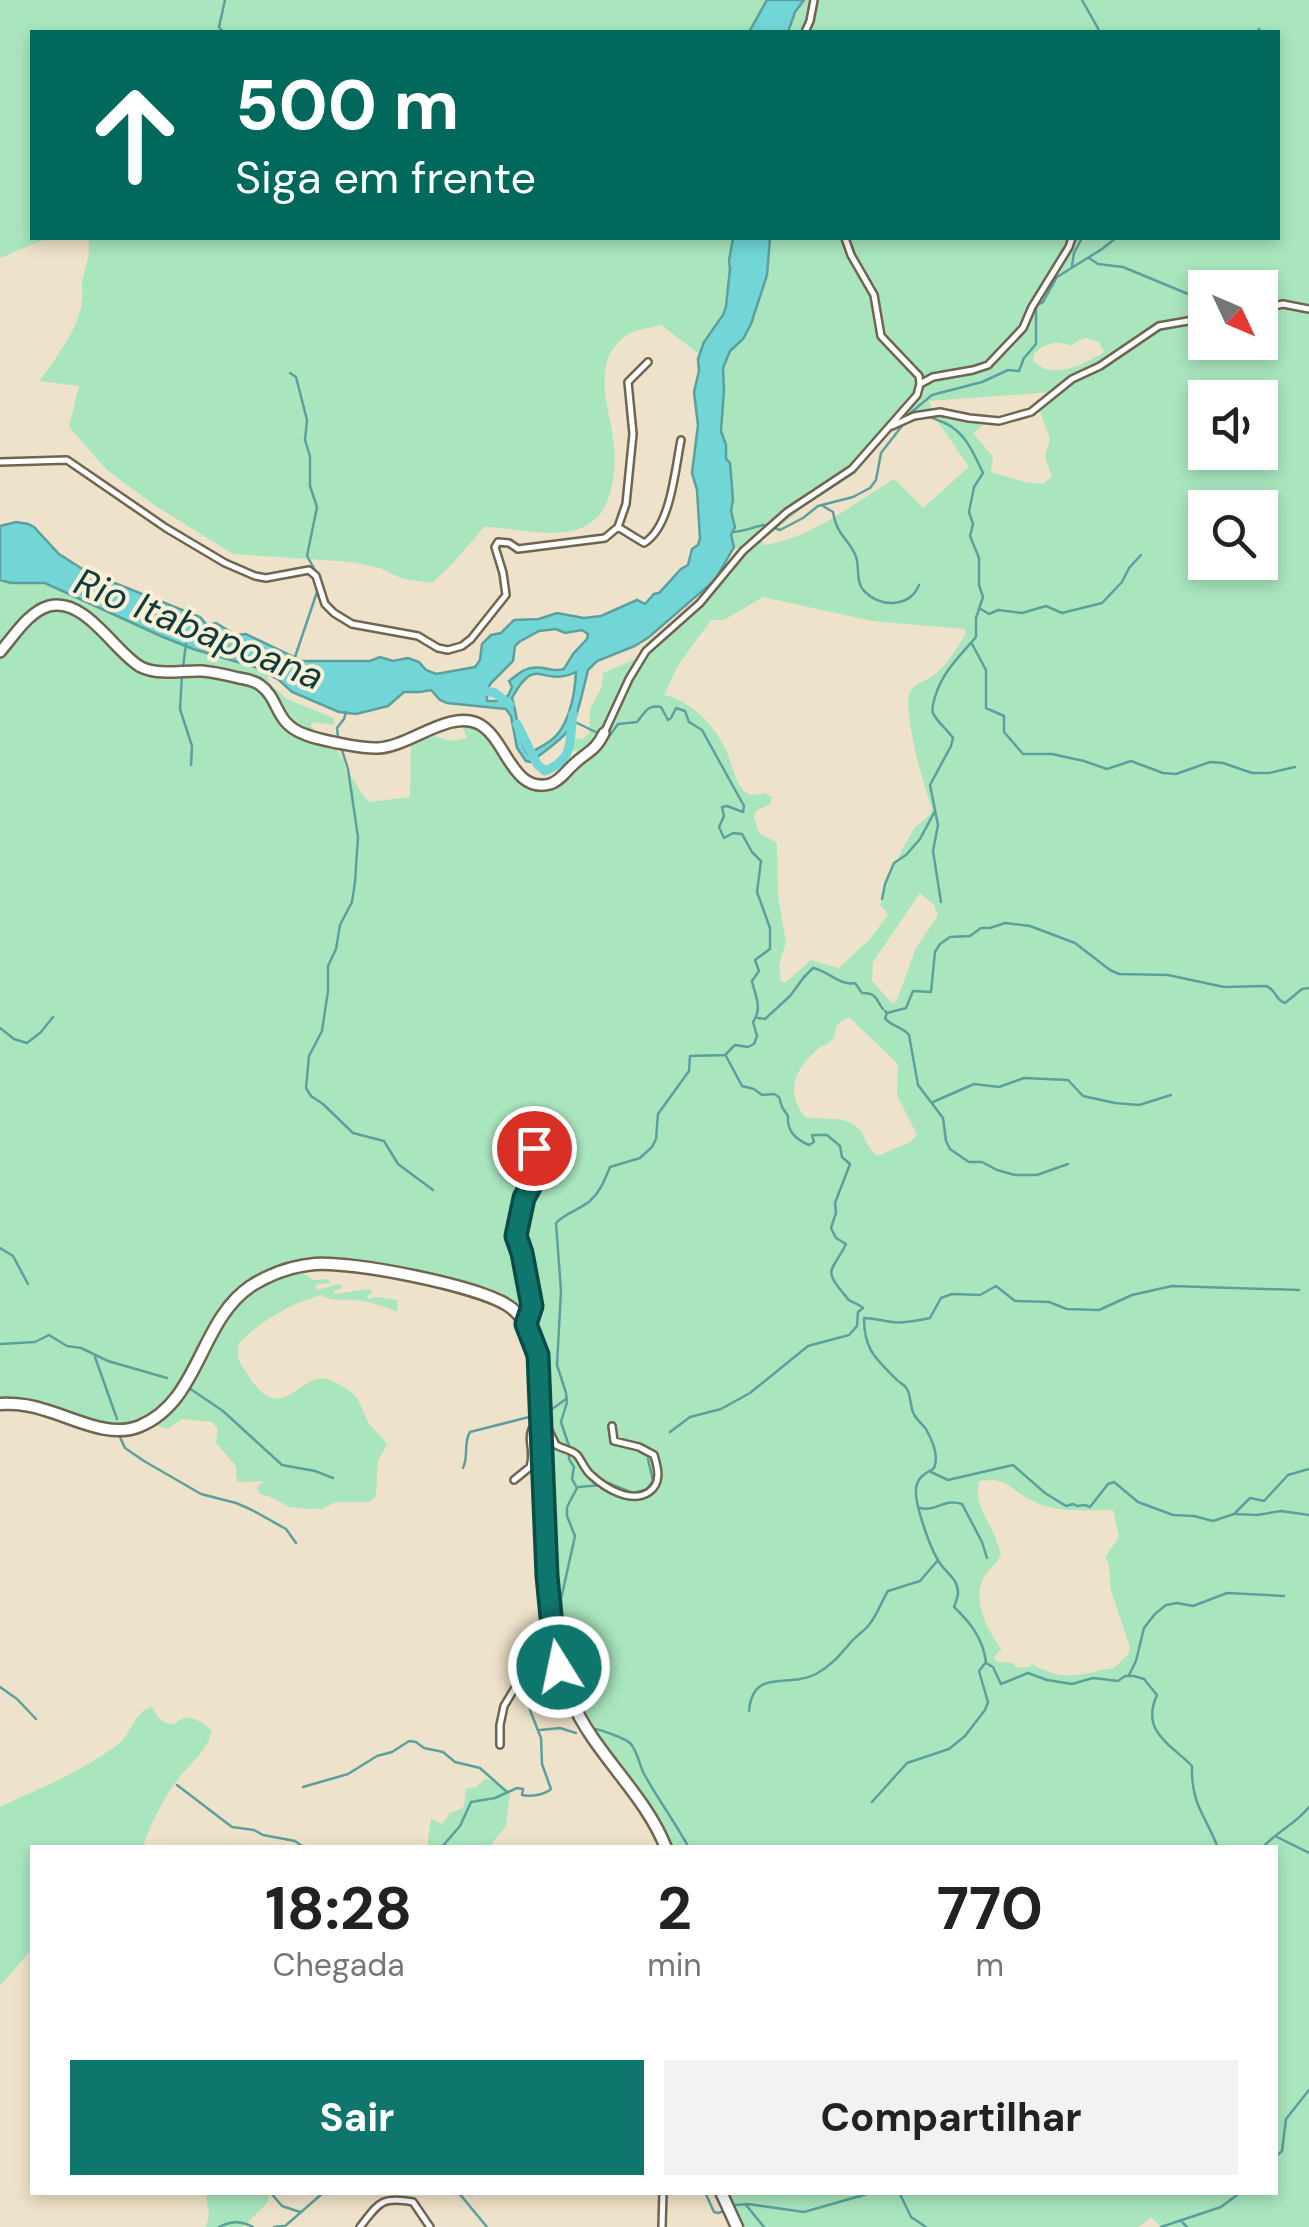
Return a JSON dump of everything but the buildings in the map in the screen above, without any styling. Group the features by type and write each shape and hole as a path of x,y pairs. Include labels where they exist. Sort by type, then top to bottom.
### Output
{"main road":[{"path":"0,1404 26,1405 109,1429 130,1429 143,1424 174,1402 236,1299 268,1276 306,1265 334,1264 442,1284 506,1305 526,1324 538,1355 547,1576 559,1667 586,1729 652,1818 665,1845"},
{"path":"721,2195 737,2227"}],"street":[{"path":"806,30 814,0"},
{"path":"0,652 31,616 50,606 63,606 96,625 141,667 160,672 204,671 261,685 287,726 307,736 376,748 458,722 478,724 496,739 516,772 528,782 549,784 592,752 646,651 700,603 743,550 786,512 852,469 917,395 919,376 880,336 874,295 846,240"},
{"path":"920,384 933,377 988,365 1023,328 1071,240"},
{"path":"1278,305 1309,308"},
{"path":"889,428 914,416 940,412 999,421 1031,412 1072,379 1100,366 1159,326 1188,321"},
{"path":"0,462 67,460 224,563 255,576 278,577 309,570 316,576 325,604 334,614 352,624 418,636 448,650 471,639 506,595 495,547 498,542 518,549 535,547 605,538 618,527 626,504 632,434 628,382 648,362"},
{"path":"618,527 644,543 656,534 667,508 681,440"},
{"path":"526,1324 532,1306 516,1236 524,1198 536,1176 538,1164 530,1152 534,1148"},
{"path":"514,1480 530,1466 529,1437 542,1417 556,1445 576,1452 590,1474 628,1496 648,1492 658,1478 654,1455 614,1441 612,1426"},
{"path":"500,1746 504,1706 551,1627"},
{"path":"662,2195 662,2227"},
{"path":"360,2227 380,2203 391,2198 413,2202 430,2227"}],"green space":[{"path":"0,0 767,0 750,30 30,30 30,240 43,240 0,258"},
{"path":"804,0 1309,0 1309,2227 1161,2227 1151,2217 1138,2227 742,2227 727,2195 1278,2195 1278,1845 671,1845 647,1800 592,1727 569,1676 555,1595 551,1504 555,1501 543,1352 531,1322 515,1303 487,1287 329,1261 246,1286 222,1307 169,1402 150,1417 122,1426 109,1425 44,1404 0,1402 0,580 45,583 163,637 266,673 271,685 287,699 334,718 334,725 312,722 311,726 338,751 346,772 369,802 410,797 411,742 424,734 452,741 467,738 460,721 479,725 533,787 557,784 568,775 579,754 566,750 572,737 582,739 589,734 590,709 602,686 603,673 663,642 709,600 744,551 733,543 730,464 720,431 723,368 730,351 751,324 765,283 770,240 1280,240 1280,30 789,30 795,11","holes":["1086,338 1099,342 1104,352 1068,369 1049,370 1033,360 1034,354 1047,345 1072,346","1053,392 1040,412 1050,438 1045,457 1052,476 1043,484 991,472 993,457 973,433 983,425 932,410 929,401","923,416 934,416 969,467 923,508 894,479 815,528 763,545 762,541 805,506 855,474 890,433","763,597 872,621 965,629 945,664 910,692 911,731 932,808 930,815 915,827 892,865 880,905 887,916 870,939 839,968 811,960 785,983 781,981 779,965 786,942 778,896 777,846 759,833 754,817 756,811 770,804 772,797 745,791 709,724 684,703 664,695 679,664 711,620 724,620","920,893 934,905 938,915 916,948 898,997 892,1003 872,981 873,962","849,1017 898,1064 897,1095 917,1135 878,1156 855,1125 805,1117 795,1098 798,1073","993,1480 1048,1507 1113,1510 1119,1537 1105,1557 1111,1591 1130,1647 1114,1668 1063,1675 1032,1664 1016,1667 994,1659 1002,1651 984,1618 980,1591 984,1577 1001,1554 978,1495 979,1481"]},
{"path":"87,240 733,240 726,307 699,354 661,325 636,331 613,348 607,361 605,388 615,466 610,493 600,514 587,526 564,532 484,527 432,583 403,579 380,568 352,562 233,554 154,505 107,470 69,427 79,386 39,381 80,312"},
{"path":"301,1271 313,1280 328,1279 330,1283 317,1284 315,1288 319,1290 337,1284 343,1286 334,1294 369,1289 373,1293 367,1296 369,1299 398,1300 397,1312 371,1303 321,1295 267,1320 238,1348 246,1372 259,1390 271,1398 281,1398 320,1379 332,1381 355,1396 369,1423 387,1445 378,1460 376,1496 369,1502 336,1502 321,1509 289,1507 260,1494 257,1487 264,1481 237,1482 236,1466 216,1443 218,1429 212,1422 182,1419 168,1429 152,1424 186,1398 230,1310 268,1281"},
{"path":"152,1707 166,1723 189,1718 203,1724 212,1731 206,1746 170,1791 143,1845 30,1845 30,1951 0,1986 0,1807 103,1755 122,1740"},
{"path":"485,1779 496,1781 510,1792 506,1826 491,1845 427,1845 431,1819 442,1824 450,1813 464,1806 466,1788 476,1787"},
{"path":"206,2195 269,2198 243,2227 206,2227"}],"water":[{"path":"767,0 804,0 789,30 750,30"},
{"name":"Rio Itabapoana","path":"733,240 770,240 767,275 751,324 730,351 723,368 721,431 730,463 734,547 715,580 649,637 597,661 588,670 573,724 531,762 517,748 506,709 447,703 431,690 404,692 388,706 356,714 339,712 292,692 255,667 163,637 45,583 0,580 0,526 28,524 59,554 87,572 200,617 207,625 216,623 236,635 246,634 302,661 408,658 436,674 475,667 482,644 514,620 539,619 557,613 584,618 601,616 637,600 645,604 688,565 700,538 692,473 698,425 694,392 704,342 726,307","holes":["556,629 565,633 582,630 588,634 564,669 525,670 509,681 512,687 508,696 487,701 487,690 513,661 519,642 539,631","576,672 572,700 557,735 528,754 512,698 520,684 534,674 555,677"]}],"waterway":[{"path":"221,30 225,0"},
{"path":"1082,0 1099,30"},
{"path":"1072,266 1081,240"},
{"path":"908,415 932,395 982,382 1008,370 1019,371 1036,344 1036,306 1043,302 1057,277 1113,240"},
{"path":"1089,258 1098,264 1123,267 1188,294"},
{"path":"290,373 296,377 307,420 310,486 317,507 307,556 320,579"},
{"path":"929,416 959,432 983,473 974,487 969,512 983,597 976,618 976,637 947,672 932,707 953,738 930,785 938,825 933,851 941,902"},
{"path":"774,528 780,530 818,506 870,488 876,480 881,453 905,422"},
{"path":"823,506 833,512 839,531 855,554 865,592 879,601 895,603 909,598 919,585"},
{"path":"733,532 764,525"},
{"path":"979,608 989,614 998,610 1022,613 1046,606 1062,613 1102,603 1141,555"},
{"path":"295,657 317,592"},
{"path":"183,667 186,644"},
{"path":"972,644 986,670 986,708 1004,716 1004,732 1023,754 1052,754 1107,769 1131,761 1176,774 1210,762 1252,773 1295,767"},
{"path":"182,675 180,709 192,746 191,765"},
{"name":"Rio Itabapoana","path":"475,689 495,693 510,705"},
{"path":"570,1449 561,1422 567,1402 557,1365 561,1291 556,1223 594,1197 610,1167 640,1158 652,1147 658,1114 689,1071 690,1056 725,1055 735,1045 754,1044 757,1036 753,1022 758,1007 752,981 759,971 755,960 770,949 770,928 757,892 761,861 742,834 724,838 719,827 724,816 722,807 743,812 744,806 702,730 689,722 685,711 676,708 668,720 661,707 656,706 637,722 618,724 608,738 573,721"},
{"path":"338,737 337,728 346,712"},
{"name":"Rio Itabapoana","path":"517,724 537,764 545,771 566,755 573,714"},
{"path":"341,747 358,837 355,882 352,902 340,925 328,966 322,1031 309,1056 306,1088 353,1133 384,1141 398,1164 433,1190"},
{"path":"882,899 894,863 920,839 935,811"},
{"path":"887,1013 906,1008 913,991 931,992 935,952 940,944 950,937 970,936 981,928 1005,923 1030,926 1075,943 1119,974 1168,975 1224,987 1266,986 1285,1003 1309,988"},
{"path":"758,1018 765,1019 813,968 855,983 862,993 875,997 883,1009"},
{"path":"885,1011 887,1021 909,1035 918,1085 943,1118 950,1149 969,1162 982,1162 1015,1175 1037,1175 1068,1164"},
{"path":"0,1028 27,1043 53,1017"},
{"path":"670,1432 690,1417 721,1409 750,1393 808,1346 849,1335 863,1308 848,1299 831,1274 846,1244 836,1238 831,1228 835,1203 850,1164 842,1157 840,1146 827,1135 812,1135 814,1142 809,1145 796,1137 779,1097 742,1086 726,1056"},
{"path":"933,1102 974,1084 999,1087 1024,1078 1068,1080 1083,1096 1115,1103 1139,1105 1171,1095"},
{"path":"0,1248 13,1256 28,1284"},
{"path":"864,1318 901,1322 930,1318 941,1298 952,1294 980,1295 996,1286 1015,1301 1099,1310 1132,1295 1172,1286 1299,1290"},
{"path":"864,1318 872,1352 907,1389 914,1415 926,1429 936,1454 934,1468 918,1481 917,1501 933,1550 956,1585 954,1607 971,1625 982,1646 986,1662 979,1671 988,1702 965,1736 949,1749 907,1763 872,1802"},
{"path":"0,1344 35,1342 49,1335 108,1361 167,1378"},
{"path":"95,1357 117,1419"},
{"path":"189,1388 223,1411 282,1465 333,1478"},
{"path":"548,1412 566,1399"},
{"path":"463,1468 470,1432 537,1415"},
{"path":"119,1435 125,1448 144,1461 201,1494 252,1510 286,1529 296,1543"},
{"path":"558,1644 564,1631 561,1599 575,1536 567,1516 567,1507 577,1488 569,1454"},
{"path":"608,1483 633,1493 646,1490 653,1481 648,1459"},
{"path":"931,1472 948,1480 1013,1465 1066,1506 1090,1507 1114,1482 1138,1502 1173,1515 1213,1521 1234,1514 1250,1498 1264,1501 1288,1475 1309,1469"},
{"path":"579,1487 600,1485"},
{"path":"920,1508 962,1504 987,1558"},
{"path":"1235,1514 1281,1511 1309,1515"},
{"path":"749,1711 752,1697 764,1684 805,1678 835,1660 868,1626 888,1591 920,1581 938,1560"},
{"path":"1129,1675 1144,1628 1166,1605 1193,1606 1227,1593 1284,1596"},
{"path":"444,1845 460,1826 471,1802 495,1798 517,1788 523,1789 522,1795 529,1796 551,1789 525,1686 550,1649"},
{"path":"986,1663 993,1667 1001,1684 1028,1673 1072,1684 1093,1678 1144,1679 1157,1695 1152,1719 1155,1728 1192,1766 1196,1800 1217,1845"},
{"path":"0,1687 36,1719"},
{"path":"540,1730 560,1728 576,1733"},
{"path":"594,1729 628,1741 687,1845"},
{"path":"303,1787 348,1774 409,1741 443,1752 455,1762 480,1768 507,1792"},
{"path":"177,1785 232,1827 301,1845"},
{"path":"1265,1845 1309,1807"},
{"path":"1275,1836 1309,1853"},
{"path":"1278,2154 1282,2151 1286,2119 1309,2090"},
{"path":"273,2195 282,2206 300,2212"},
{"path":"284,2227 321,2195"},
{"path":"460,2195 487,2227"},
{"path":"706,2195 714,2212 724,2211"},
{"path":"735,2205 804,2212 864,2195"},
{"path":"900,2195 911,2217 926,2227"},
{"path":"1161,2227 1221,2207 1237,2195"},
{"path":"746,2205 764,2227"},
{"path":"1181,2221 1187,2227"},
{"path":"219,2227 236,2222 253,2227"},
{"path":"274,2227 283,2226"}],"route":[{"path":"534,1148 530,1152 538,1164 536,1176 524,1198 516,1236 532,1306 526,1324 538,1355 547,1576 559,1667"}]}
